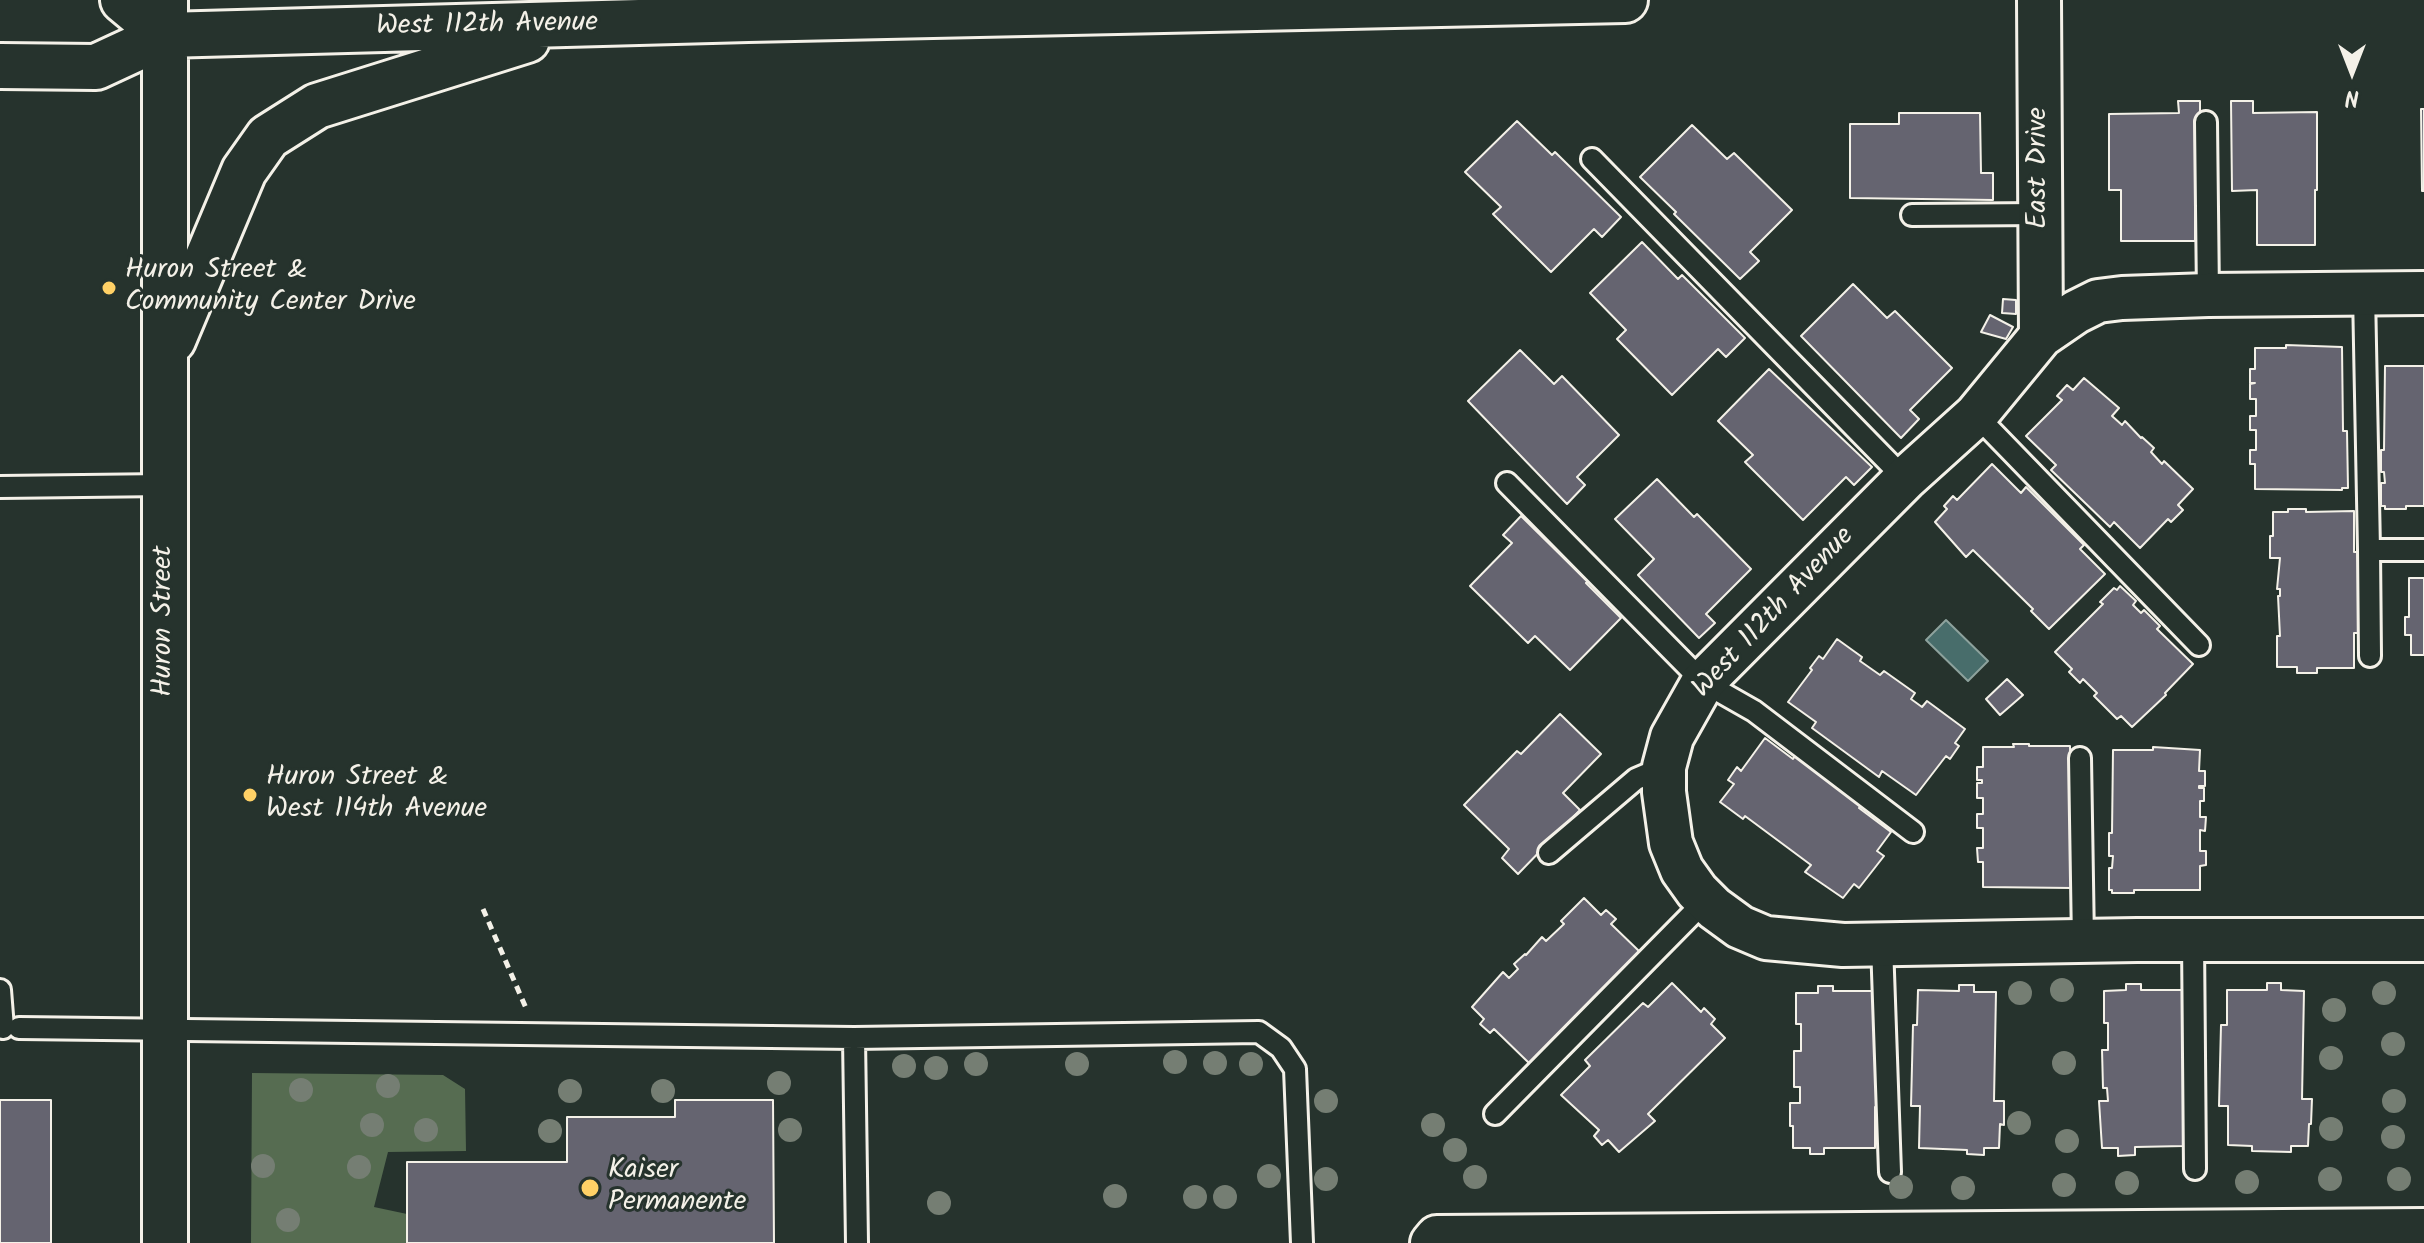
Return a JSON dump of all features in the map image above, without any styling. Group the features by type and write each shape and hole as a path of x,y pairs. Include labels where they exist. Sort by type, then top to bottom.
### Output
{"main road":[{"path":"123,0 165,17"},
{"name":"West 112th Avenue","path":"165,17 603,16 748,19 965,8 1625,0"},
{"path":"165,360 244,171 268,137 317,106 603,16"},
{"path":"0,66 96,67 165,17"},
{"name":"Huron Street","path":"165,17 165,1243"}],"street":[{"name":"East Drive","path":"2039,0 2041,336"},
{"name":"West 112th Avenue","path":"2424,293 2122,298 2098,301 2076,312 2041,336 1976,415 1905,479 1703,682 1672,737 1664,767 1671,843 1682,870 1706,900 1740,927 1766,938 1843,945 2424,940"},
{"path":"1432,1243 1437,1237 2424,1230"}],"lane":[{"path":"2206,122 2208,295"},
{"path":"1592,159 1905,479"},
{"path":"1912,215 2040,214"},
{"path":"2364,293 2370,656"},
{"path":"1976,415 2199,645"},
{"path":"1507,483 1703,682 1754,711 1913,832"},
{"path":"0,487 165,485"},
{"path":"2369,550 2424,550"},
{"path":"2080,758 2083,941"},
{"path":"1549,853 1636,779 1664,767"},
{"path":"1495,1114 1706,900"},
{"path":"2193,940 2195,1169"},
{"path":"1882,944 1890,1172"},
{"path":"0,990 11,1028 854,1038 1259,1032 1281,1048 1295,1069 1302,1243"},
{"path":"854,1038 857,1243"}],"path":[{"path":"483,909 529,1016"}],"green space":[{"path":"252,1073 443,1075 465,1089 466,1151 388,1152 374,1207 407,1214 407,1243 251,1243"}],"water":[{"path":"1946,620 1988,661 1968,681 1926,640"}],"building":[{"path":"2178,101 2200,101 2200,190 2195,190 2195,241 2121,241 2121,190 2109,190 2109,114 2179,113"},
{"path":"2231,101 2253,101 2253,113 2317,112 2315,245 2257,245 2257,190 2232,191"},
{"path":"2421,109 2424,109 2424,191 2422,191"},
{"path":"1899,113 1980,113 1981,173 1993,173 1993,200 1850,198 1850,124 1899,124"},
{"path":"1517,121 1552,155 1555,152 1621,217 1602,237 1594,229 1551,272 1493,214 1501,207 1465,172"},
{"path":"1692,125 1727,159 1734,153 1792,210 1750,252 1759,261 1740,279 1640,177"},
{"path":"1642,242 1678,279 1682,275 1745,338 1726,357 1718,349 1672,395 1617,339 1626,330 1590,293"},
{"path":"1853,284 1887,318 1895,311 1952,368 1910,410 1919,419 1901,438 1801,336"},
{"path":"2003,299 2016,300 2016,314 2002,313"},
{"path":"1990,315 2013,327 2006,339 1981,332"},
{"path":"2286,345 2342,347 2343,431 2347,431 2348,488 2255,489 2255,464 2250,464 2250,450 2256,450 2256,430 2250,430 2250,416 2256,416 2256,399 2250,399 2250,384 2255,383 2250,383 2250,369 2255,369 2255,348 2286,348"},
{"path":"1520,350 1554,384 1562,376 1619,435 1577,477 1585,485 1567,504 1468,401"},
{"path":"2385,366 2424,366 2424,506 2385,509 2381,506 2381,483 2385,483 2384,472 2381,472 2381,450 2384,450"},
{"path":"1769,369 1872,467 1854,485 1846,477 1803,520 1745,462 1753,455 1718,421"},
{"path":"2084,378 2119,408 2112,416 2122,425 2125,421 2154,448 2151,452 2162,464 2164,461 2193,489 2178,505 2183,510 2171,522 2168,519 2140,548 2114,522 2110,527 2051,470 2056,465 2026,436 2062,400 2057,396 2067,385 2073,390"},
{"path":"1992,464 2021,493 2026,487 2084,545 2080,549 2105,574 2049,629 1973,550 1966,557 1935,522 1947,509 1944,506 1953,496 1957,500"},
{"path":"1657,479 1751,569 1706,614 1715,623 1699,638 1638,575 1654,559 1615,519"},
{"path":"2288,509 2306,509 2306,512 2354,511 2354,552 2361,552 2361,633 2354,633 2354,668 2317,668 2317,673 2297,673 2297,667 2277,667 2280,558 2270,558 2270,536 2273,536 2273,512 2288,512"},
{"path":"1521,516 1621,618 1570,670 1535,636 1528,643 1470,586 1512,543 1503,535"},
{"path":"2409,578 2424,578 2424,655 2411,655 2411,635 2405,635 2405,617 2409,617"},
{"path":"2120,586 2136,601 2133,605 2141,613 2144,610 2160,626 2157,629 2193,664 2132,727 2121,716 2117,719 2094,696 2097,693 2083,679 2080,683 2069,672 2072,669 2055,652 2103,604 2100,602"},
{"path":"1837,639 1880,675 1884,671 1915,693 1911,699 1922,707 1927,701 1965,729 1955,743 1959,746 1950,759 1946,756 1916,795 1882,771 1879,777 1812,728 1816,722 1788,702 1819,656 1823,659"},
{"path":"2007,679 2023,695 2000,715 1986,699"},
{"path":"1560,714 1601,754 1563,793 1580,810 1518,874 1502,858 1509,849 1464,805 1517,751 1521,754"},
{"path":"1765,738 1793,759 1797,753 1863,802 1859,808 1891,832 1877,851 1884,856 1859,888 1854,884 1843,898 1805,872 1811,865 1745,816 1743,819 1720,802 1734,784 1728,780 1737,767 1741,771"},
{"path":"2013,744 2070,746 2071,830 2074,830 2071,864 2075,864 2075,886 2071,888 1983,887 1983,862 1978,862 1977,848 1983,848 1983,828 1977,828 1977,814 1983,814 1983,798 1977,798 1977,783 1982,783 1982,780 1977,780 1977,767 1983,767 1983,747 2014,747"},
{"path":"2153,747 2200,750 2199,771 2205,771 2205,786 2199,786 2204,788 2200,817 2206,817 2205,831 2200,830 2200,851 2206,851 2206,865 2200,866 2200,890 2112,893 2109,890 2109,868 2112,868 2113,856 2109,856 2109,833 2112,833 2113,750 2153,750"},
{"path":"1584,898 1601,915 1606,910 1616,919 1611,924 1640,952 1564,1039 1559,1034 1530,1064 1494,1029 1490,1033 1480,1024 1484,1019 1472,1007 1503,972 1509,978 1518,969 1514,964 1542,937 1546,941"},
{"path":"1672,983 1701,1012 1704,1008 1715,1019 1711,1024 1725,1038 1648,1114 1655,1121 1619,1152 1608,1140 1602,1145 1594,1136 1599,1130 1561,1095 1590,1066 1585,1060 1643,1003 1648,1007"},
{"path":"2267,983 2281,983 2281,990 2304,991 2302,1099 2312,1099 2311,1124 2308,1146 2291,1146 2291,1152 2252,1151 2252,1146 2228,1145 2228,1106 2219,1106 2221,1025 2227,1025 2227,990 2267,990"},
{"path":"2126,984 2141,984 2141,990 2182,990 2182,1025 2189,1024 2190,1105 2183,1105 2184,1146 2135,1147 2135,1155 2118,1156 2118,1148 2102,1148 2099,1101 2108,1101 2107,1088 2103,1088 2102,1050 2108,1050 2104,991 2126,990"},
{"path":"1959,985 1974,985 1974,992 1996,992 1994,1101 2004,1101 2004,1125 2000,1124 1999,1148 1984,1148 1984,1155 1967,1154 1967,1150 1919,1148 1920,1106 1911,1106 1913,1025 1917,1025 1918,990 1959,991"},
{"path":"1818,986 1833,986 1833,991 1874,991 1874,1025 1881,1025 1880,1107 1875,1107 1875,1148 1824,1148 1824,1154 1810,1154 1810,1148 1793,1148 1790,1103 1800,1103 1800,1087 1794,1087 1794,1051 1801,1051 1801,1024 1796,1024 1796,993 1818,993"},
{"path":"0,1100 51,1100 51,1243 0,1243"},
{"name":"Kaiser Permanente","path":"675,1100 773,1100 774,1243 407,1243 407,1162 567,1162 567,1117 675,1117"}],"place":[{"name":"Huron Street & Community Center Drive","path":"109,288"},
{"name":"Huron Street & West 114th Avenue","path":"250,795"},
{"name":"Kaiser Permanente","path":"590,1188"}]}
